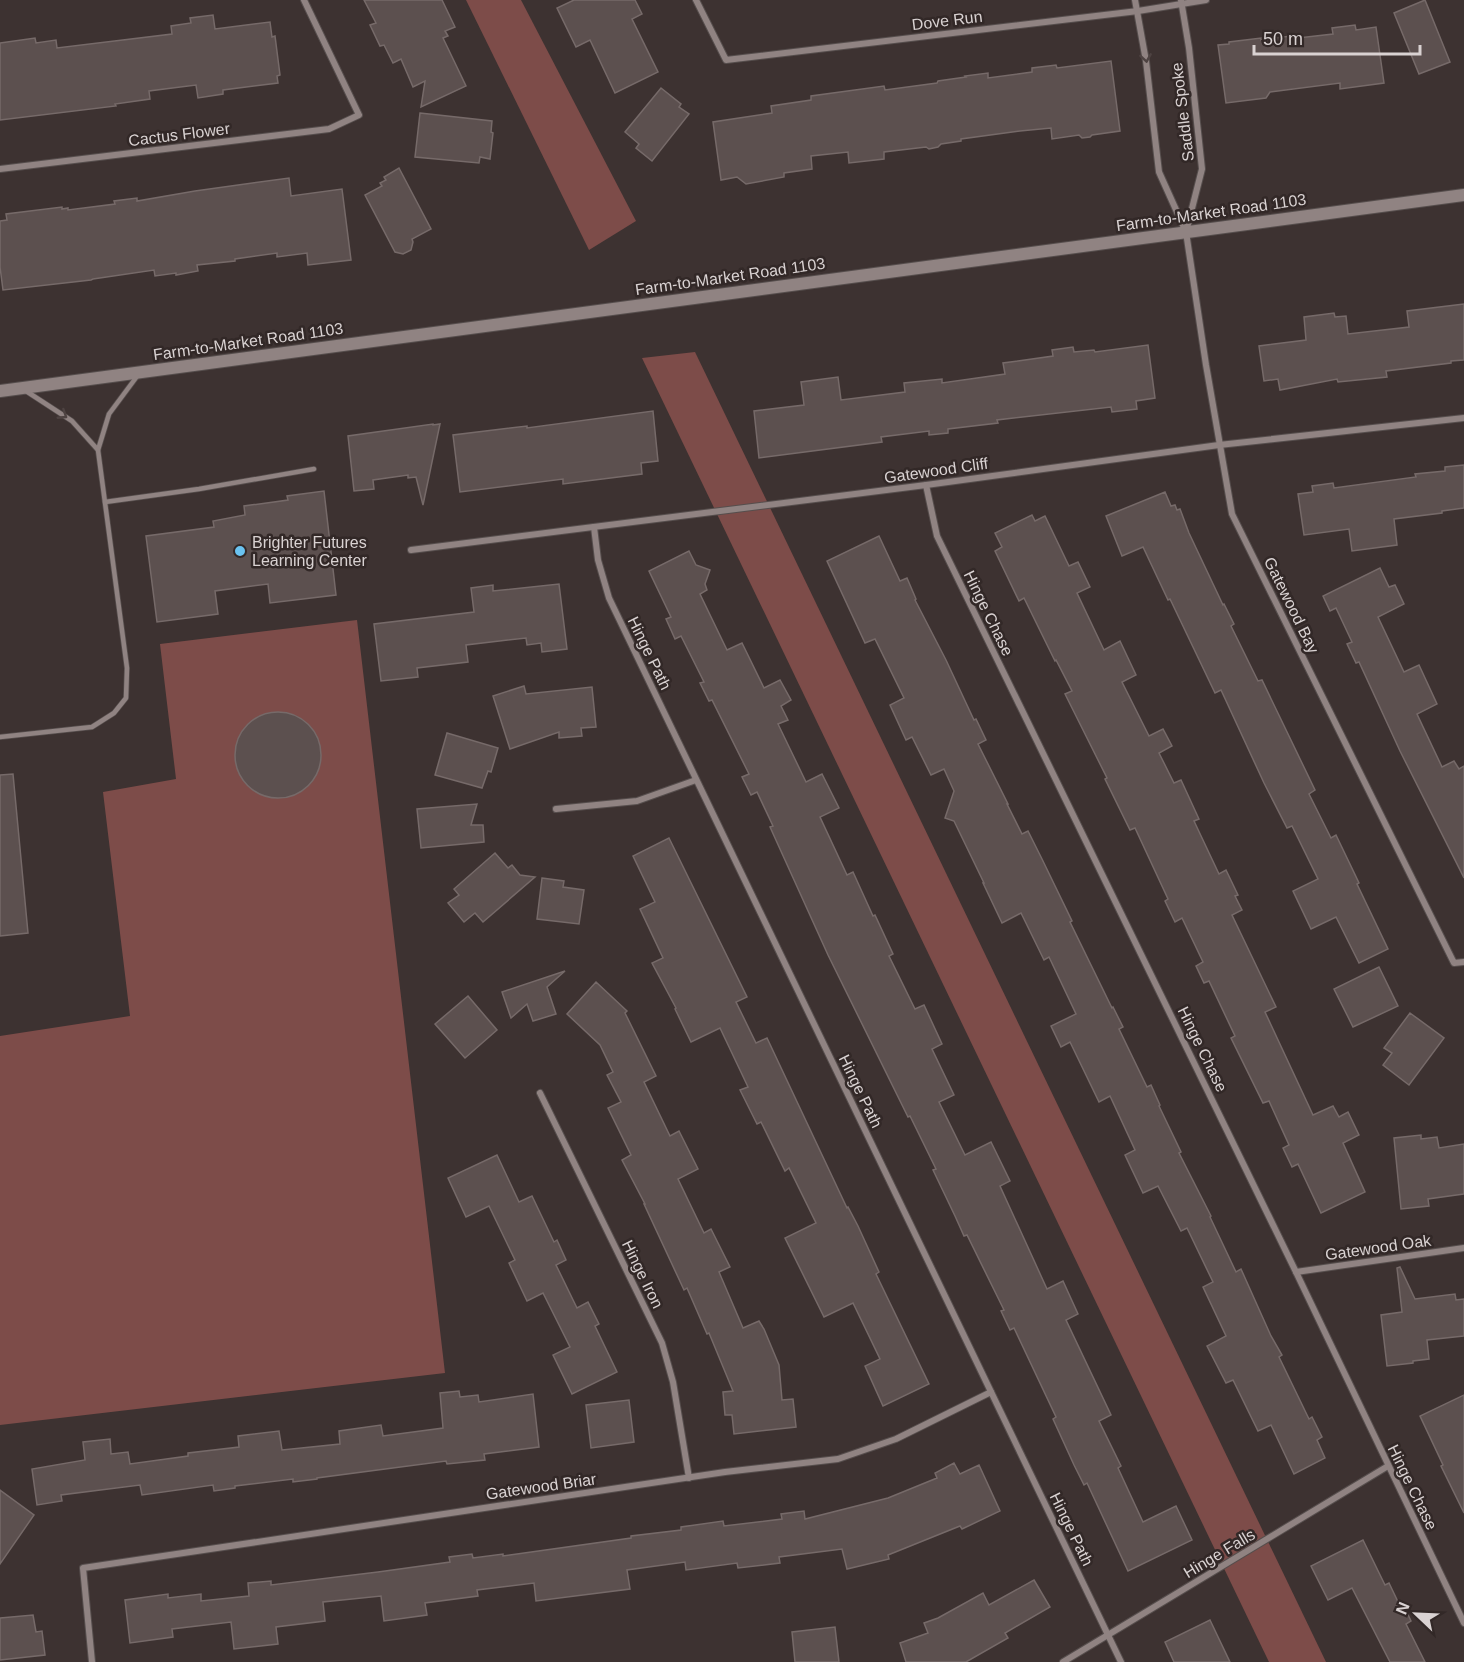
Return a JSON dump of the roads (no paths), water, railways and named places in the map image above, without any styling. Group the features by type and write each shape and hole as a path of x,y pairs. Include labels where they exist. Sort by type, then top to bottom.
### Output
{"main road":[{"name":"Farm-to-Market Road 1103","path":"0,392 1464,195"}],"street":[{"name":"Cactus Flower","path":"0,169 328,129 359,115 304,0"},
{"name":"Dove Run","path":"696,0 726,60 1138,10 1181,1 1206,0"},
{"name":"Saddle Spoke","path":"1135,0 1146,61 1159,172 1186,232"},
{"name":"Saddle Spoke","path":"1181,1 1189,48 1203,169 1186,232"},
{"name":"Gatewood Bay","path":"1186,232 1219,445 1232,513 1454,963 1464,962"},
{"name":"Gatewood Cliff","path":"411,550 926,485 1219,445 1464,418"},
{"name":"Hinge Chase","path":"926,485 937,536 1296,1272 1464,1623"},
{"name":"Hinge Path","path":"594,527 598,560 609,598 1121,1662"},
{"path":"556,809 637,801 696,780"},
{"name":"Hinge Iron","path":"540,1093 662,1343 674,1382 689,1478"},
{"name":"Gatewood Oak","path":"1296,1272 1464,1248"},
{"name":"Gatewood Briar","path":"92,1662 83,1568 689,1478 838,1459 896,1439 991,1392"},
{"name":"Hinge Falls","path":"1063,1662 1388,1466"}],"lane":[{"path":"0,737 92,727 114,713 126,698 127,668 98,450 109,414 139,373"},
{"path":"22,388 72,421 98,450"},
{"path":"105,502 199,489 314,469"}],"place":[{"name":"Brighter Futures Learning Center","path":"240,551"}]}
